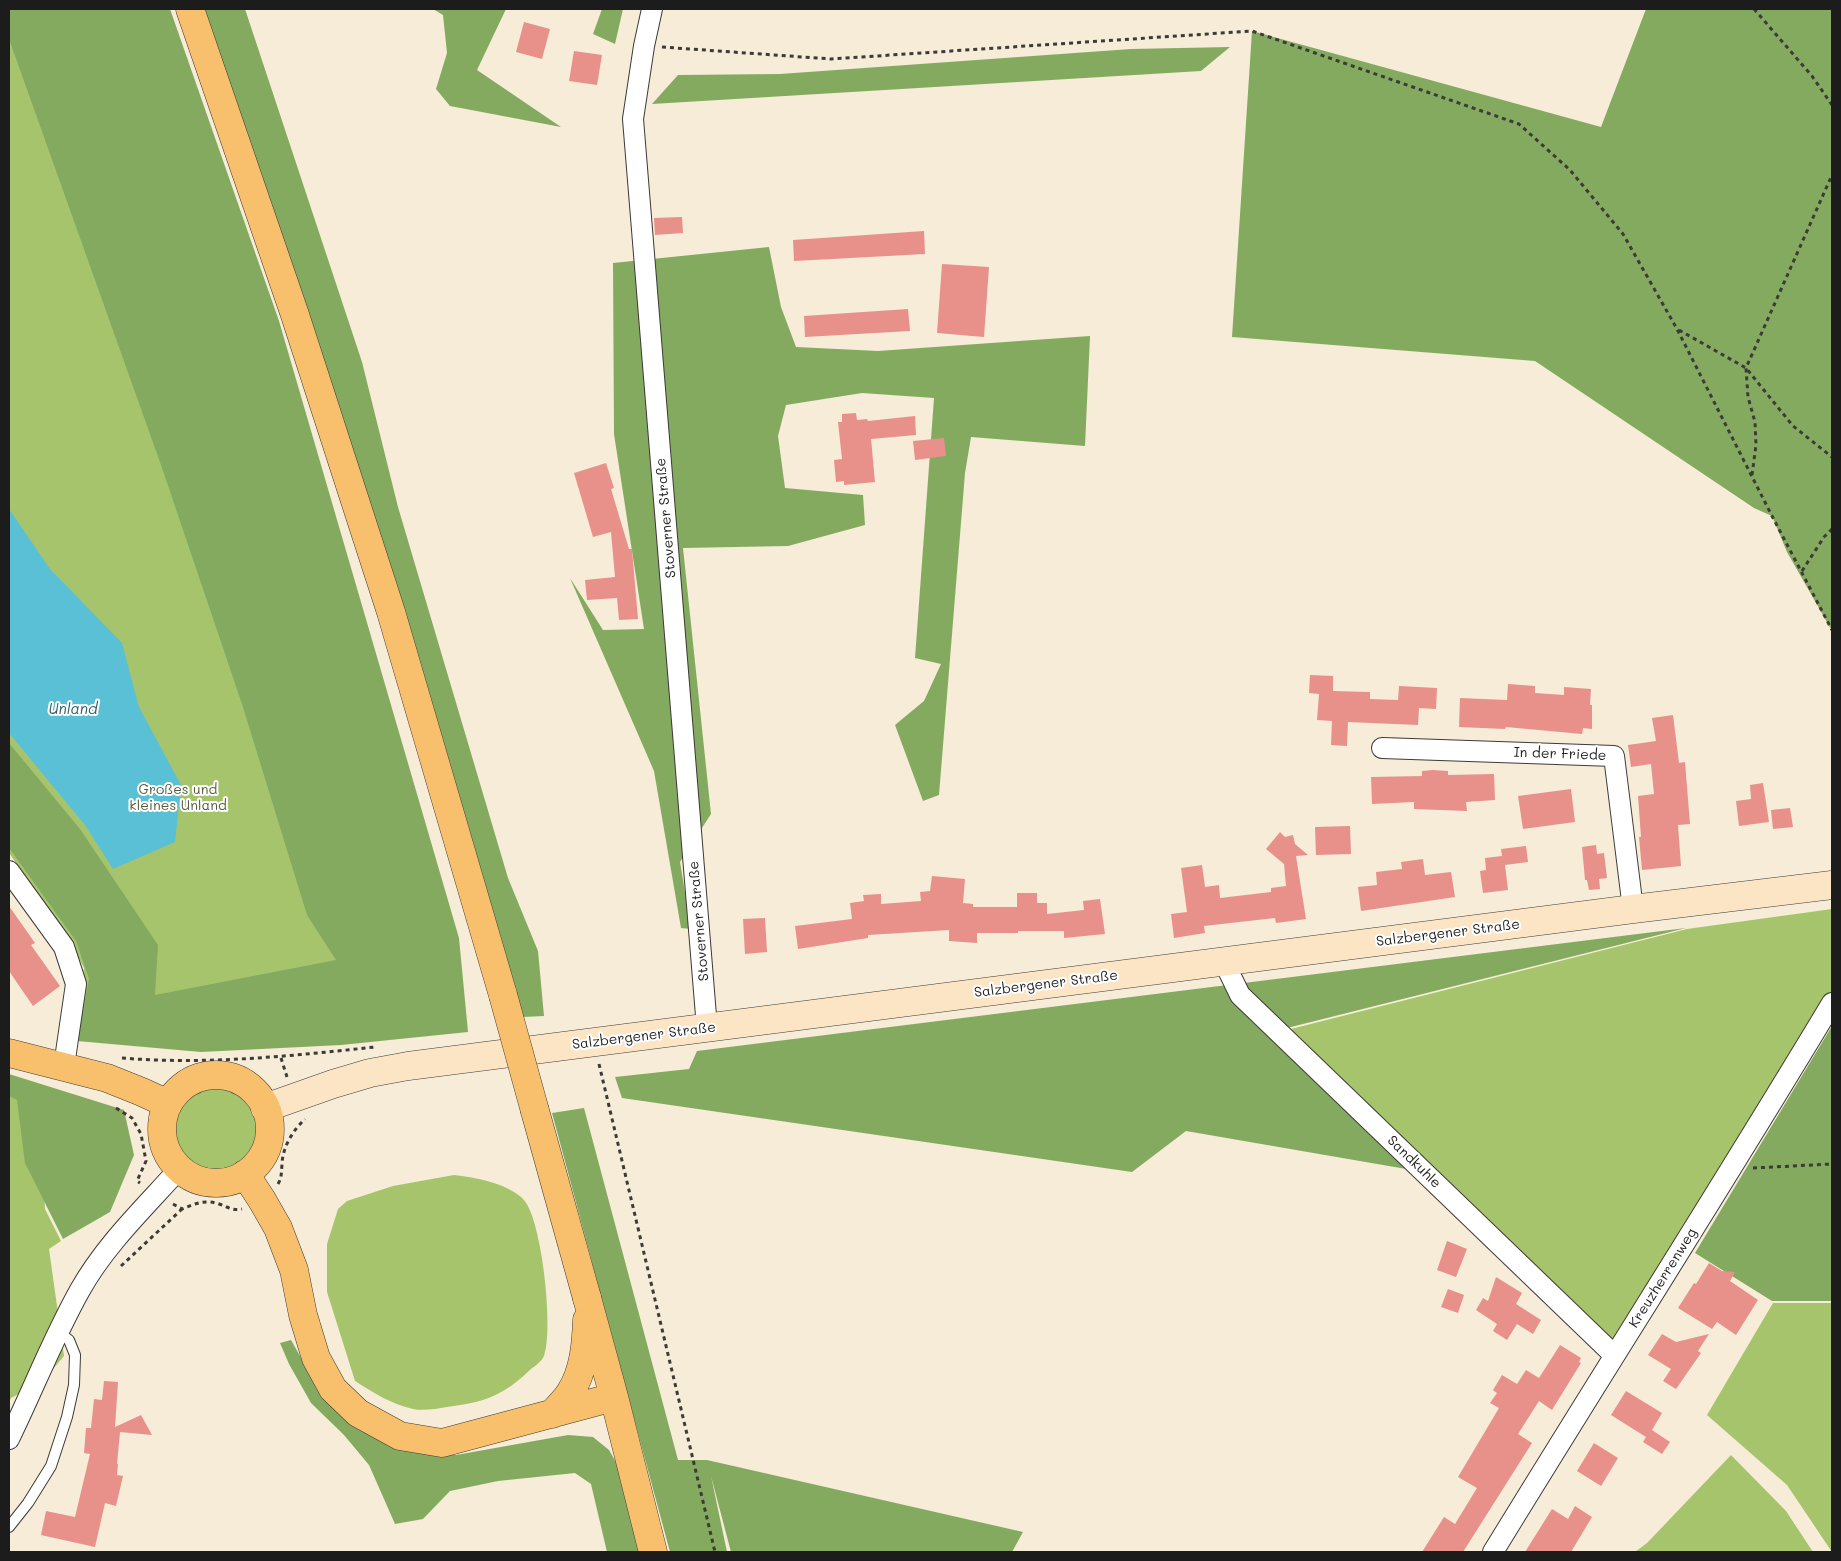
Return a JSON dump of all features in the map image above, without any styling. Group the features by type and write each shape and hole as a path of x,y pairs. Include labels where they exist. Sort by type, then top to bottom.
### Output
{"main road":[{"path":"190,9 295,315 391,612 503,995 614,1397 653,1552"},
{"name":"Salzbergener Straße","path":"265,1108 370,1073 408,1066 1633,909 1832,886"},
{"path":"9,1053 107,1078 168,1104"},
{"path":"218,1075 238,1080 254,1091 265,1108 269,1123 269,1138 264,1152 256,1165 245,1174 232,1180 218,1183 204,1182 190,1177 179,1169 167,1152 162,1132 163,1118 168,1104 180,1089 198,1078 218,1075"},
{"path":"245,1174 261,1197 278,1228 294,1270 303,1315 316,1358 333,1389 358,1413 400,1436 442,1443 614,1397"},
{"path":"552,1414 569,1394 578,1379 586,1340 587,1298"}],"street":[{"name":"Stoverner Straße","path":"652,9 644,46 633,119 707,1028"},
{"name":"In der Friede","path":"1382,748 1614,756 1633,909"},
{"path":"9,871 64,947 76,984 64,1066"},
{"name":"Sandkuhle","path":"1224,962 1240,995 1614,1355"},
{"name":"Kreuzherrenweg","path":"1493,1552 1614,1355 1732,1170 1832,1004"},
{"path":"9,1439 80,1288 110,1246 179,1169"}],"lane":[{"path":"9,1527 28,1503 51,1466 67,1417 74,1385 75,1355 69,1340 58,1332"}],"path":[{"path":"1754,9 1812,76 1832,105"},
{"path":"644,46 831,59 1252,31 1519,124 1570,170 1623,234 1677,329 1832,630"},
{"path":"1752,476 1756,445 1755,422 1748,396 1746,368 1832,175"},
{"path":"1677,329 1746,368 1793,426 1832,457"},
{"path":"1802,571 1832,528"},
{"path":"590,1065 606,1063"},
{"path":"599,1064 715,1552"},
{"path":"111,1105 132,1118 141,1134 146,1161 137,1181 182,1209"},
{"path":"114,1273 182,1209 200,1202 217,1203 232,1210 243,1209 277,1186 283,1176 282,1164 287,1144 297,1127 307,1118"},
{"path":"1732,1170 1832,1164"}],"green space":[{"name":"Großes und kleines Unland","path":"9,9 414,1028 75,1032 84,968 62,927 9,853"},
{"path":"9,9 170,9 279,321 459,938 468,1032 341,1045 201,1052 77,1041 89,979 76,941 9,848 9,743 80,829 158,945 155,995 336,960 307,915 242,704 161,465 9,39"},
{"path":"198,9 245,9 362,362 398,507 508,878 538,951 544,1016 523,1017"},
{"path":"433,9 506,9 477,70 561,127 450,106 436,89 447,53 443,15"},
{"path":"602,9 623,9 615,44 593,34"},
{"path":"1646,9 1832,9 1832,631 1787,552 1772,516 1754,508 1535,361 1232,337 1252,31 1601,127"},
{"path":"1230,47 1201,71 652,104 678,75 780,74 1131,49"},
{"path":"769,247 781,307 796,347 878,351 1090,336 1085,446 971,437 965,473 939,795 923,801 895,725 924,701 941,664 915,658 934,398 862,393 786,405 778,436 785,488 863,495 865,525 788,546 683,548 711,814 680,862 691,929 681,928 654,771 570,578 603,630 644,629 614,434 613,263"},
{"path":"1832,909 1832,991 1615,1343 1287,1030 1687,929"},
{"path":"1686,928 1271,1032 1412,1170 1186,1131 1132,1172 622,1098 615,1077 689,1069 697,1051"},
{"path":"1832,1026 1832,1301 1772,1301 1695,1253"},
{"path":"9,1074 124,1110 134,1155 110,1212 63,1239 25,1163 17,1100 9,1096"},
{"path":"9,1083 38,1095 45,1209 61,1241 49,1249 64,1356 43,1381 11,1398 9,1402"},
{"path":"215,1087 231,1090 245,1099 254,1113 257,1129 254,1145 245,1159 231,1168 215,1171 199,1168 185,1159 176,1145 173,1129 176,1113 185,1099 199,1090"},
{"path":"584,1108 678,1460 707,1460 1023,1532 1012,1552 731,1552 711,1476 727,1552 670,1552 552,1113"},
{"path":"454,1175 501,1186 518,1194 524,1200 536,1229 541,1252 547,1301 547,1343 544,1356 540,1362 502,1392 472,1403 430,1410 413,1409 390,1401 355,1381 327,1292 327,1244 338,1209 347,1201 393,1186"},
{"path":"1773,1303 1832,1303 1832,1552 1787,1485 1707,1415"},
{"path":"291,1340 322,1395 391,1445 411,1452 456,1455 568,1435 593,1437 609,1450 621,1471 642,1552 607,1552 591,1484 575,1473 498,1481 450,1491 423,1519 395,1524 369,1465 344,1435 311,1403 289,1364 280,1343"},
{"path":"1731,1455 1786,1511 1813,1552 1635,1552 1647,1543"}],"water":[{"name":"Unland","path":"9,509 50,569 122,643 139,707 181,785 175,842 113,869 85,825 9,733"}],"building":[{"path":"524,22 550,29 542,59 516,52"},
{"path":"574,51 602,55 597,85 569,81"},
{"path":"682,217 683,233 655,235 654,218"},
{"path":"924,231 925,254 794,261 793,240"},
{"path":"942,264 989,267 984,337 937,333"},
{"path":"908,309 910,331 805,337 804,316"},
{"path":"856,413 857,420 867,419 868,421 915,416 916,435 871,439 875,482 844,485 844,481 836,482 834,460 842,459 838,422 842,422 842,414"},
{"path":"944,438 946,456 915,460 913,441"},
{"path":"606,463 614,488 611,489 629,549 632,549 638,619 619,620 617,598 587,600 585,580 615,577 611,532 593,537 574,473"},
{"path":"1310,675 1333,676 1333,691 1370,692 1370,699 1398,700 1399,686 1437,688 1436,709 1419,708 1418,725 1348,722 1347,746 1331,745 1332,721 1317,720 1319,694 1309,693"},
{"path":"1508,684 1535,686 1535,693 1564,695 1564,687 1591,689 1592,729 1583,728 1582,734 1506,727 1505,729 1459,727 1460,698 1507,700"},
{"path":"1673,715 1679,763 1685,762 1690,824 1678,825 1681,866 1642,870 1638,796 1654,794 1651,764 1631,767 1628,745 1656,741 1652,718"},
{"path":"1422,771 1448,771 1448,775 1494,774 1495,800 1466,802 1467,811 1414,809 1414,802 1372,804 1371,777 1422,776"},
{"path":"1763,783 1769,822 1739,826 1736,801 1751,799 1750,785"},
{"path":"1571,789 1575,822 1523,829 1518,796"},
{"path":"1790,808 1793,827 1773,829 1771,810"},
{"path":"1350,826 1351,854 1316,855 1315,827"},
{"path":"1280,832 1285,837 1293,835 1295,844 1308,855 1296,856 1306,919 1276,923 1275,918 1204,926 1205,933 1174,938 1171,914 1187,912 1181,868 1202,865 1205,887 1219,885 1220,898 1271,892 1271,888 1286,886 1284,864 1266,849"},
{"path":"1596,845 1597,854 1604,853 1607,878 1599,879 1600,889 1589,890 1587,880 1585,880 1582,847"},
{"path":"1526,846 1528,862 1505,865 1508,890 1483,893 1480,871 1486,870 1485,858 1502,856 1501,849"},
{"path":"1423,859 1425,875 1451,872 1455,897 1361,911 1358,887 1377,885 1376,872 1402,869 1401,862"},
{"path":"932,876 965,879 963,903 973,904 973,907 1017,907 1017,893 1037,893 1037,903 1047,903 1047,914 1084,910 1083,901 1100,899 1105,934 1064,938 1064,931 977,933 977,943 949,941 949,930 868,935 868,938 798,949 795,926 852,919 850,903 864,901 863,895 881,894 881,904 921,901 920,892 930,891"},
{"path":"9,906 35,943 31,945 60,986 33,1006 9,971"},
{"path":"765,918 767,952 745,954 743,919"},
{"path":"1447,1241 1467,1249 1456,1277 1437,1270"},
{"path":"1709,1263 1722,1271 1735,1272 1730,1281 1758,1300 1736,1335 1717,1322 1712,1329 1678,1308"},
{"path":"1496,1277 1522,1293 1516,1304 1541,1320 1533,1334 1517,1324 1507,1340 1493,1331 1497,1324 1476,1310 1483,1298 1488,1301"},
{"path":"1448,1289 1464,1295 1458,1313 1441,1307"},
{"path":"1662,1334 1676,1342 1709,1334 1698,1351 1701,1353 1676,1389 1663,1381 1671,1369 1648,1355"},
{"path":"1560,1345 1581,1358 1579,1362 1581,1363 1552,1410 1539,1401 1518,1434 1532,1443 1463,1552 1422,1552 1444,1517 1455,1524 1477,1488 1458,1477 1499,1408 1490,1403 1497,1393 1493,1390 1502,1375 1517,1384 1526,1370 1539,1378"},
{"path":"104,1381 118,1382 115,1427 141,1415 152,1435 120,1432 117,1475 123,1476 116,1506 105,1503 95,1547 41,1535 46,1511 75,1517 90,1454 84,1453 86,1428 91,1428 94,1399 102,1400"},
{"path":"1626,1391 1662,1413 1652,1430 1670,1442 1662,1454 1643,1442 1646,1437 1611,1415"},
{"path":"1594,1443 1618,1458 1601,1486 1577,1471"},
{"path":"1575,1506 1592,1517 1571,1552 1525,1552 1552,1509 1568,1519"}]}
